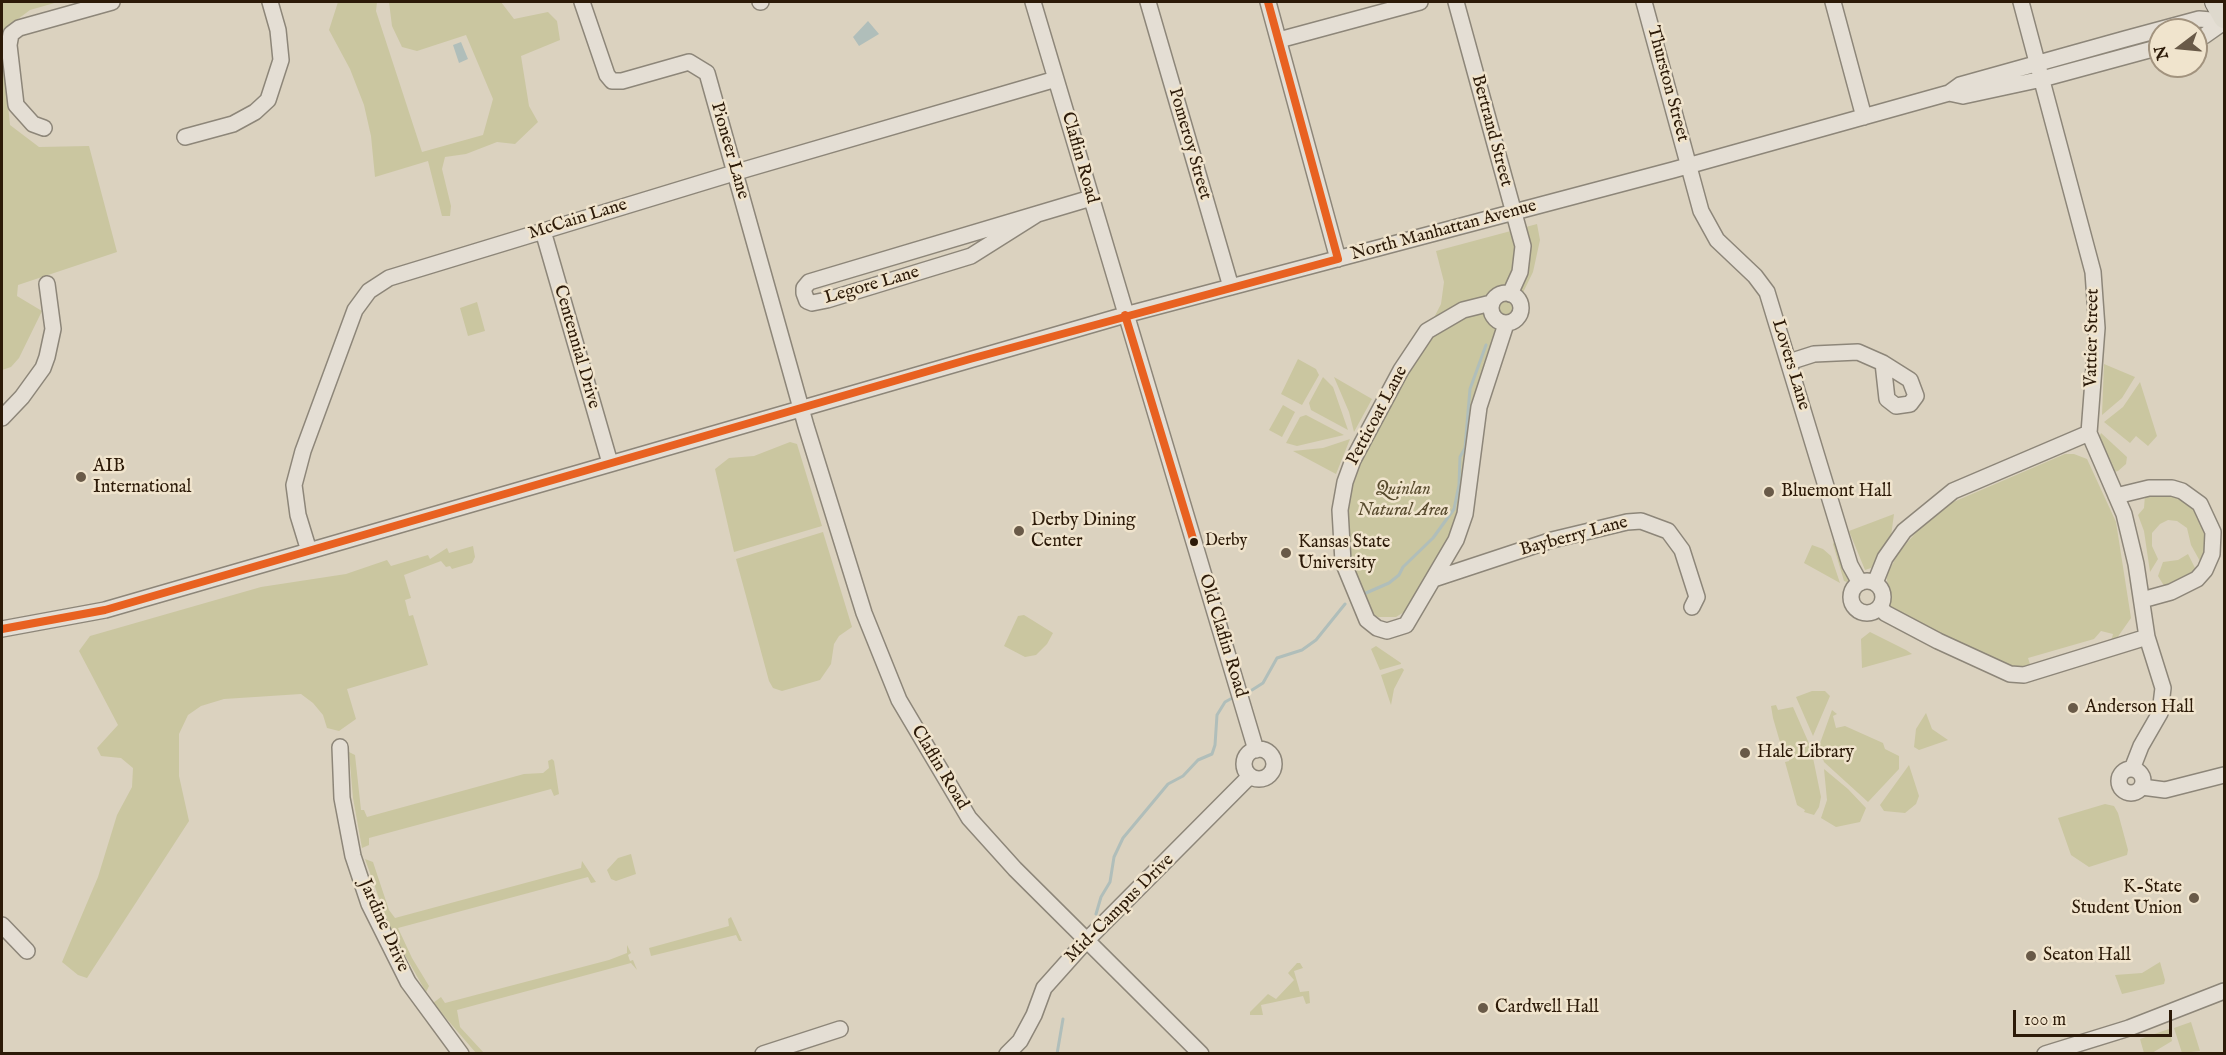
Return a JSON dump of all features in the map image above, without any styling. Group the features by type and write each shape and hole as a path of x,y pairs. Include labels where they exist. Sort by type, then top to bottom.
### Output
{"main road":[{"path":"2215,2 2224,20"}],"street":[{"path":"44,128 33,124 16,105 9,45 11,34 19,28 112,2"},
{"path":"186,137 233,124 268,100 281,60 278,30 270,2"},
{"name":"Pioneer Lane","path":"582,2 607,75 612,81 622,81 689,62 707,73 801,407"},
{"name":"Claflin Road","path":"1033,2 1125,315"},
{"name":"Pomeroy Street","path":"1148,2 1231,287"},
{"path":"1268,2 1338,259"},
{"path":"1278,40 1420,2"},
{"name":"Bertrand Street","path":"1456,2 1523,246 1520,272 1510,294"},
{"name":"Thurston Street","path":"1644,2 1689,166"},
{"path":"1833,2 1864,117"},
{"name":"Vattier Street","path":"2021,2 2093,272 2097,328 2089,434 2124,514 2136,564 2147,637"},
{"name":"North Manhattan Avenue","path":"2,629 105,610 1125,315 1689,166 1949,93 1960,85 2199,19 2224,20"},
{"path":"2208,33 2224,20"},
{"name":"North Manhattan Avenue","path":"1949,93 1963,96 2042,79 2148,50"},
{"name":"McCain Lane","path":"309,551 298,515 294,485 303,451 355,310 369,291 389,278 735,172 1056,79"},
{"name":"Lovers Lane","path":"1689,166 1704,219 1717,240 1755,276 1767,292 1850,565 1867,583"},
{"name":"Legore Lane","path":"1036,215 971,256 827,300 812,303 807,301 804,288 809,282 1091,198"},
{"name":"Centennial Drive","path":"543,231 610,463"},
{"path":"2,418 22,397 43,368 47,357 53,329 47,284"},
{"path":"1510,294 1520,302 1521,312 1515,321 1506,324 1494,318 1491,303 1497,295 1510,294"},
{"name":"Petticoat Lane","path":"1434,579 1406,625 1387,631 1367,620 1343,562 1340,510 1345,482 1353,460 1401,370 1427,331 1463,310 1491,303"},
{"name":"Old Claflin Road","path":"1125,315 1256,750"},
{"path":"1434,579 1456,540 1465,514 1479,407 1506,324"},
{"path":"1789,362 1837,351 1858,352 1883,363"},
{"name":"Claflin Road","path":"801,407 864,613 899,700 969,818 1086,941 1201,1053"},
{"path":"1867,583 1883,594 1880,606 1867,614 1854,607 1851,592 1867,583 1904,531 1953,491 2089,434"},
{"path":"2116,496 2150,488 2181,491 2200,504 2213,532 2212,554 2205,570 2197,579 2171,592 2142,600"},
{"name":"Bayberry Lane","path":"1434,579 1552,540 1627,522 1641,521 1668,531 1682,550 1697,597 1692,607"},
{"path":"1880,606 1886,613 1938,641 2010,674 2024,675 2147,637 2163,687 2163,700 2160,713 2141,746 2132,769 2122,774 2120,786 2125,792 2133,793 2142,787 2166,790 2224,775"},
{"name":"Jardine Drive","path":"340,747 340,786 347,825 369,904 408,982 461,1053"},
{"path":"1256,750 1264,750 1271,755 1274,768 1263,778 1250,776 1245,767 1248,755 1256,750"},
{"name":"Mid-Campus Drive","path":"1007,1053 1020,1041 1035,1015 1044,988 1086,941 1250,776"},
{"path":"2,925 27,951"},
{"path":"2045,1053 2119,1032 2224,991"},
{"path":"763,1053 840,1029"}],"green space":[{"path":"2,2 58,2 30,10 2,31"},
{"path":"338,2 377,2 376,11 422,152 483,135 493,99 466,35 417,51 402,47 392,26 389,2 501,2 514,19 548,12 557,21 560,40 521,56 529,106 538,122 515,144 497,142 466,154 445,157 442,169 451,206 450,216 442,216 428,161 375,177 371,136 364,105 350,69 329,30"},
{"path":"2,45 10,125 39,147 89,146 117,252 18,285 17,296 42,311 19,358 11,367 2,370"},
{"name":"Quinlan Natural Area","path":"1537,224 1540,240 1533,272 1482,377 1459,510 1451,533 1404,612 1396,617 1378,617 1371,613 1350,569 1344,522 1351,479 1441,304 1444,282 1436,251"},
{"path":"477,302 485,331 468,336 460,308"},
{"path":"1298,359 1316,369 1319,375 1302,405 1281,394"},
{"path":"2104,364 2135,377 2122,398 2102,415"},
{"path":"1323,377 1333,387 1348,430 1311,410 1309,403"},
{"path":"1334,377 1372,399 1354,432 1349,412"},
{"path":"2140,382 2157,436 2148,446 2136,436 2130,443 2104,422 2123,407"},
{"path":"1283,405 1295,412 1282,437 1269,430"},
{"path":"1306,415 1344,435 1297,446 1286,443 1300,417"},
{"path":"2101,433 2127,457 2126,464 2118,471 2114,472 2098,440"},
{"path":"1350,439 1336,474 1293,451 1323,448"},
{"path":"790,442 797,444 822,526 734,552 715,469 729,458 754,456"},
{"path":"2065,454 2074,454 2087,459 2116,522 2131,618 2117,638 2111,642 2113,634 2101,631 2094,639 2028,658 2031,667 2015,668 1889,609 1890,594 1886,576 1899,552 1919,529 1951,503"},
{"path":"2145,495 2176,495 2199,511 2209,543 2201,563 2191,545 2187,528 2177,521 2168,520 2160,524 2152,533 2152,546 2158,559 2150,572 2144,531 2138,515 2144,508"},
{"path":"1894,514 1891,536 1871,568 1865,570 1849,531"},
{"path":"823,532 852,627 839,636 834,644 831,664 820,680 782,691 773,688 769,681 736,559"},
{"path":"1836,538 1852,576 1847,582 1844,581 1833,544"},
{"path":"1812,545 1823,549 1831,556 1840,583 1804,563"},
{"path":"473,546 475,557 472,563 452,569 450,566 446,567 441,561 404,575 411,598 405,600 409,616 413,615 428,665 347,689 356,719 339,731 327,728 323,715 301,694 224,699 201,706 188,715 179,734 179,776 189,821 87,978 78,975 62,962 98,877 117,815 132,787 133,768 121,758 101,756 97,748 118,725 79,651 90,636 261,587 346,574 387,560 391,566 428,555 430,559 447,548 449,553"},
{"path":"2188,554 2197,572 2166,589 2158,576 2163,562 2178,560"},
{"path":"1024,615 1053,633 1047,644 1036,655 1025,657 1004,646 1018,616"},
{"path":"1870,632 1912,654 1862,668 1861,639"},
{"path":"1376,646 1401,664 1380,670 1371,649"},
{"path":"1402,668 1404,670 1394,689 1391,705 1381,675"},
{"path":"1812,691 1825,691 1830,696 1813,736 1796,697"},
{"path":"1776,705 1778,710 1793,707 1811,748 1821,797 1814,815 1804,812 1805,810 1797,805 1785,762 1789,761 1791,754 1788,749 1782,749 1773,718 1771,706"},
{"path":"1832,710 1837,714 1833,716 1836,728 1845,726 1883,743 1885,749 1899,756 1899,769 1868,802 1824,762 1819,746"},
{"path":"1926,713 1932,729 1948,740 1919,750 1914,747 1916,729"},
{"path":"349,752 355,755 361,810 364,810 367,817 524,774 543,773 549,768 548,761 552,759 559,794 554,796 551,789 369,838 369,845 362,848 353,798"},
{"path":"1909,765 1919,796 1916,804 1905,813 1884,811 1880,805"},
{"path":"1824,769 1866,808 1860,822 1836,827 1821,818 1827,800"},
{"path":"2105,804 2114,806 2118,813 2128,850 2127,855 2089,867 2071,855 2058,818"},
{"path":"631,854 636,874 616,881 611,879 607,870 618,858"},
{"path":"365,859 373,862 389,910 395,918 581,868 582,861 596,882 591,883 588,877 398,928 429,986 426,992 390,929"},
{"path":"731,917 742,941 739,941 736,935 651,956 649,948 729,926 728,919"},
{"path":"627,945 631,953 628,955 630,961 633,960 637,970 631,963 457,1010 460,1027 484,1053 476,1053 433,1003 441,997 445,1003 609,960 627,953"},
{"path":"2160,962 2164,984 2122,994 2115,975 2142,973"},
{"path":"1297,963 1300,963 1303,968 1294,971 1300,992 1309,991 1310,1003 1306,1004 1303,996 1261,1005 1263,1015 1250,1015 1250,1012 1268,994 1276,999 1294,980 1288,973"},
{"path":"2191,1022 2200,1051 2182,1053 2174,1028"},
{"path":"2169,1029 2172,1041 2152,1053 2144,1053 2140,1039"}],"shaded area":[{"path":"868,21 879,34 859,46 853,37"},
{"path":"461,42 468,59 459,63 453,45"}],"waterway":[{"path":"1366,593 1389,583 1399,575 1403,567 1433,538 1454,509 1459,485 1460,457 1465,448 1470,389 1486,345"},
{"path":"1252,690 1263,683 1277,658 1302,650 1316,640 1345,604"},
{"path":"1096,914 1101,897 1110,882 1114,857 1123,838 1168,784 1183,776 1198,760 1212,754 1215,745 1217,715 1225,702 1234,697"},
{"path":"1057,1054 1063,1019"}],"transit line":[{"path":"2,629 105,610 970,359 1338,259 1268,2"},
{"path":"1125,315 1194,542"}],"place":[{"name":"AIB International","path":"81,477"},
{"name":"Bluemont Hall","path":"1769,492"},
{"name":"Derby Dining Center","path":"1019,531"},
{"name":"Derby","path":"1194,542"},
{"name":"Kansas State University","path":"1286,553"},
{"name":"Anderson Hall","path":"2073,708"},
{"name":"Hale Library","path":"1745,753"},
{"name":"K-State Student Union","path":"2194,898"},
{"name":"Seaton Hall","path":"2031,956"},
{"name":"Cardwell Hall","path":"1483,1008"}]}
